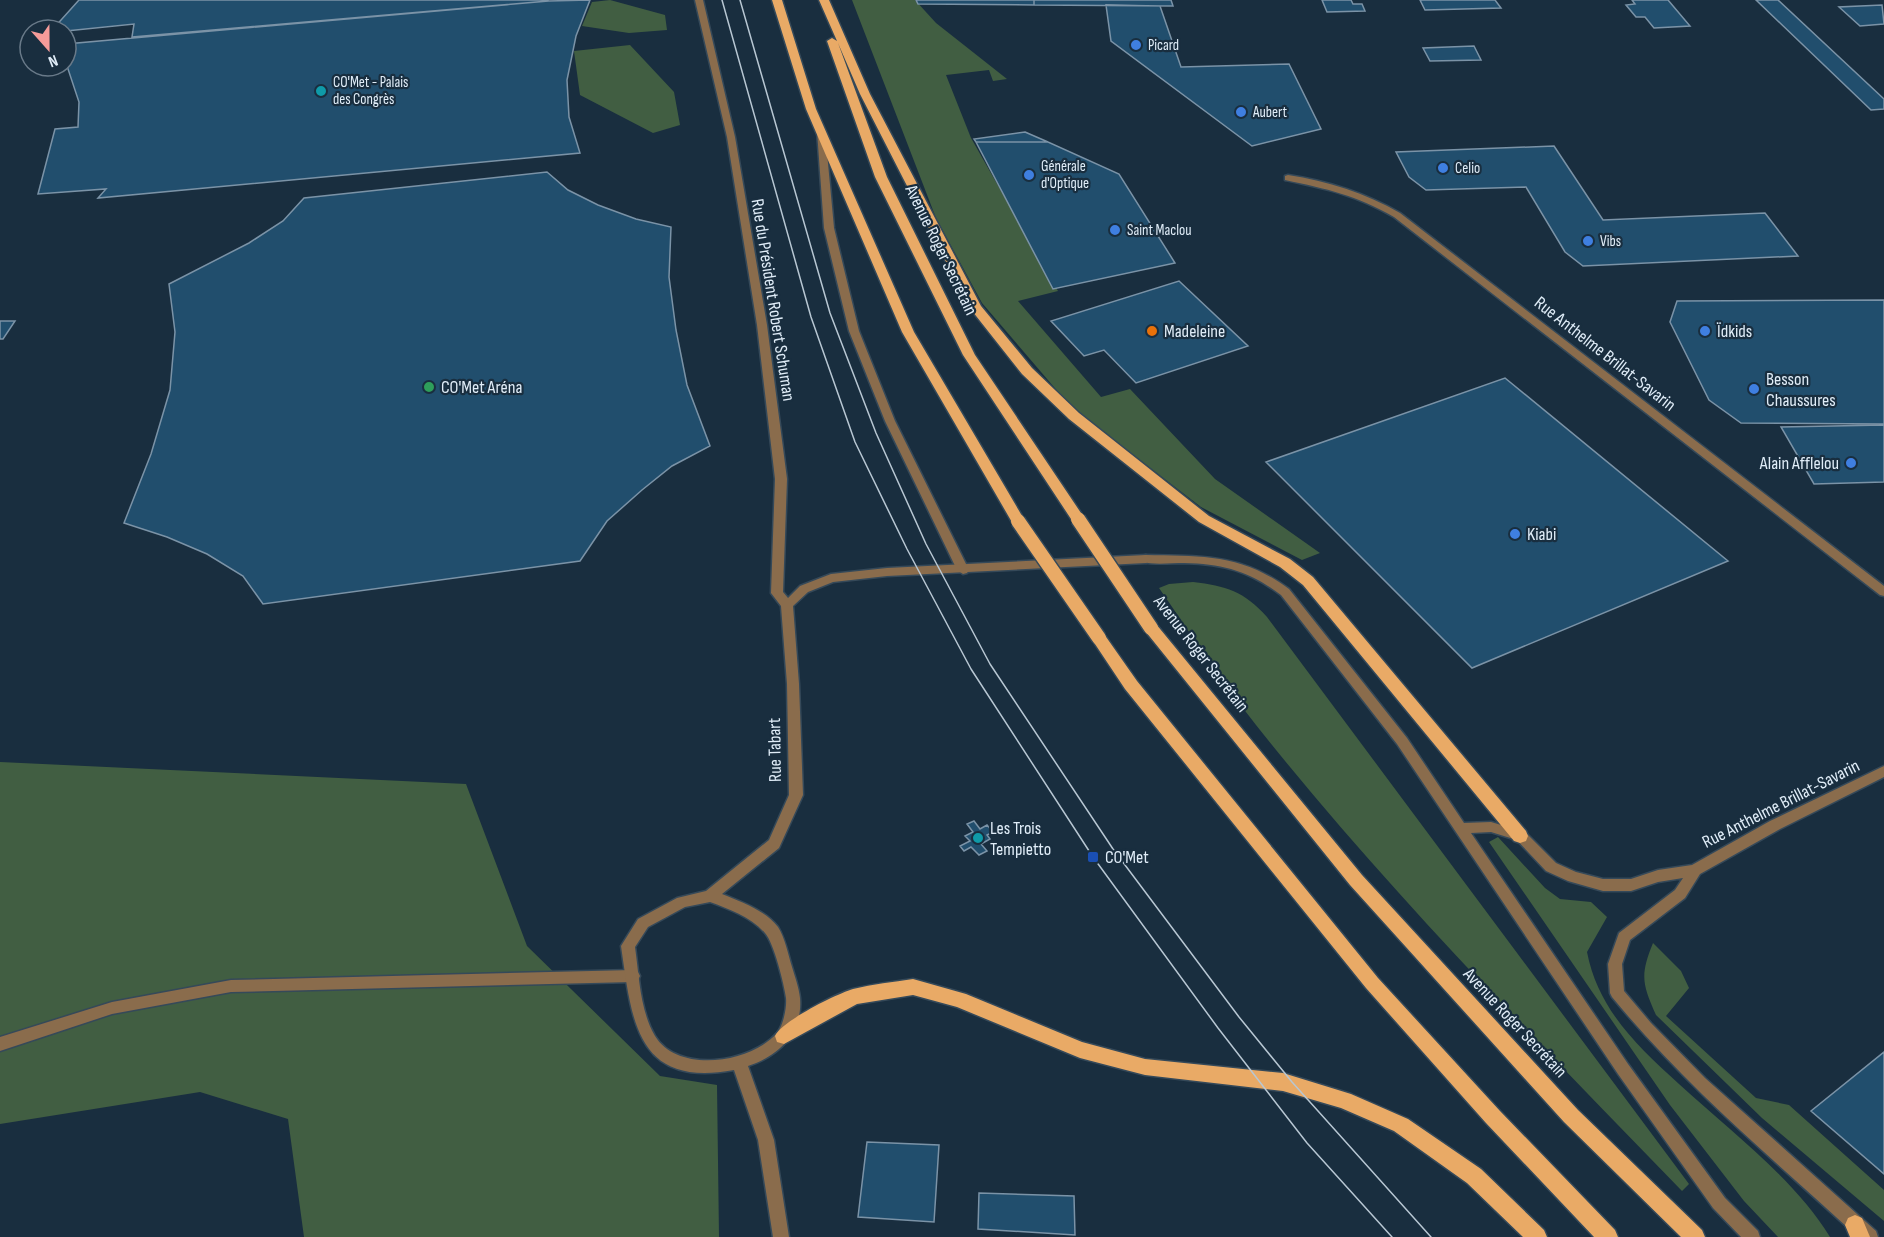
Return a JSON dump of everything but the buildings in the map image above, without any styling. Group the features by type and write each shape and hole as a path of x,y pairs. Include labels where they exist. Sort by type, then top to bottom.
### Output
{"main road":[{"path":"777,0 811,109 908,332 1018,521 1131,685 1372,983 1493,1117 1608,1237"},
{"name":"Avenue Roger Secrétain","path":"818,0 881,177 969,355 1151,628 1356,880 1571,1116 1695,1237"},
{"path":"824,0 865,94 975,307 1027,371 1074,416 1204,519 1285,563 1308,581 1520,836"},
{"path":"784,1036 808,1020 854,997 913,987 960,1000 1080,1050 1145,1067 1283,1082 1344,1100 1401,1125 1474,1176 1537,1237"}],"street":[{"name":"Rue du Président Robert Schuman","path":"699,0 731,137 762,325 781,479 777,593 786,605"},
{"path":"820,129 828,228 854,332 890,421 963,570"},
{"name":"Rue Anthelme Brillat-Savarin","path":"1288,178 1316,182 1359,195 1397,215 1884,592"},
{"path":"786,605 804,589 831,578 887,573 1146,559 1214,561 1237,565 1269,578 1285,592 1402,741 1623,1069 1719,1203 1752,1237"},
{"name":"Rue Tabart","path":"710,896 774,844 796,795 794,684 786,605"},
{"name":"Rue Anthelme Brillat-Savarin","path":"1695,870 1766,830 1884,771"},
{"path":"1461,828 1491,827 1520,836 1551,867 1573,877 1603,885 1631,885 1658,876 1695,870"},
{"path":"1695,870 1680,894 1623,937 1615,964 1617,993 1646,1028 1700,1083 1862,1233"},
{"path":"710,896 733,904 753,915 774,933 794,999 784,1036 764,1053 740,1063 707,1068 675,1063 653,1047 638,1010 628,946 644,923 682,902 710,896"},
{"path":"0,1044 112,1008 231,986 633,976"},
{"path":"740,1063 766,1140 781,1237"}],"green space":[{"path":"610,0 665,15 667,30 629,33 582,26 592,2"},
{"path":"852,0 915,0 936,23 1007,79 993,81 989,70 946,75 971,138 1058,291 1018,301 1101,397 1130,389 1215,479 1320,553 1302,560 1201,507 1071,407 982,303 936,218"},
{"path":"630,45 674,92 680,125 653,133 580,95 574,51"},
{"path":"1193,582 1234,591 1259,608 1267,617 1689,1184 1682,1191 1463,963 1357,846 1256,725 1159,588 1169,584"},
{"path":"0,762 466,784 527,946 660,1076 717,1085 719,1237 304,1237 288,1119 200,1092 0,1124"},
{"path":"1498,837 1545,888 1560,899 1591,902 1607,917 1587,952 1600,991 1621,1025 1648,1055 1780,1175 1815,1215 1830,1237 1778,1237 1744,1201 1670,1105 1489,842"},
{"path":"1653,943 1681,971 1689,988 1666,1016 1756,1098 1789,1105 1884,1190 1884,1221 1762,1118 1656,1015 1644,979 1646,963"}],"tram line":[{"path":"722,0 811,317 855,442 907,549 971,669 1093,857 1218,1028 1307,1143 1392,1237"},
{"path":"740,0 830,313 876,433 926,544 990,664 1113,849 1239,1017 1292,1082 1431,1237"}],"place":[{"name":"Picard","path":"1136,45"},
{"name":"CO'Met - Palais des Congrès","path":"321,91"},
{"name":"Aubert","path":"1241,112"},
{"name":"Celio","path":"1443,168"},
{"name":"Générale d'Optique","path":"1029,175"},
{"name":"Saint Maclou","path":"1115,230"},
{"name":"Vibs","path":"1588,241"},
{"name":"Madeleine","path":"1152,331"},
{"name":"Ïdkids","path":"1705,331"},
{"name":"CO'Met Aréna","path":"429,387"},
{"name":"Besson Chaussures","path":"1754,389"},
{"name":"Alain Afflelou","path":"1851,463"},
{"name":"Kiabi","path":"1515,534"},
{"name":"Les Trois Tempietto","path":"978,838"},
{"name":"CO'Met","path":"1093,857"}]}
